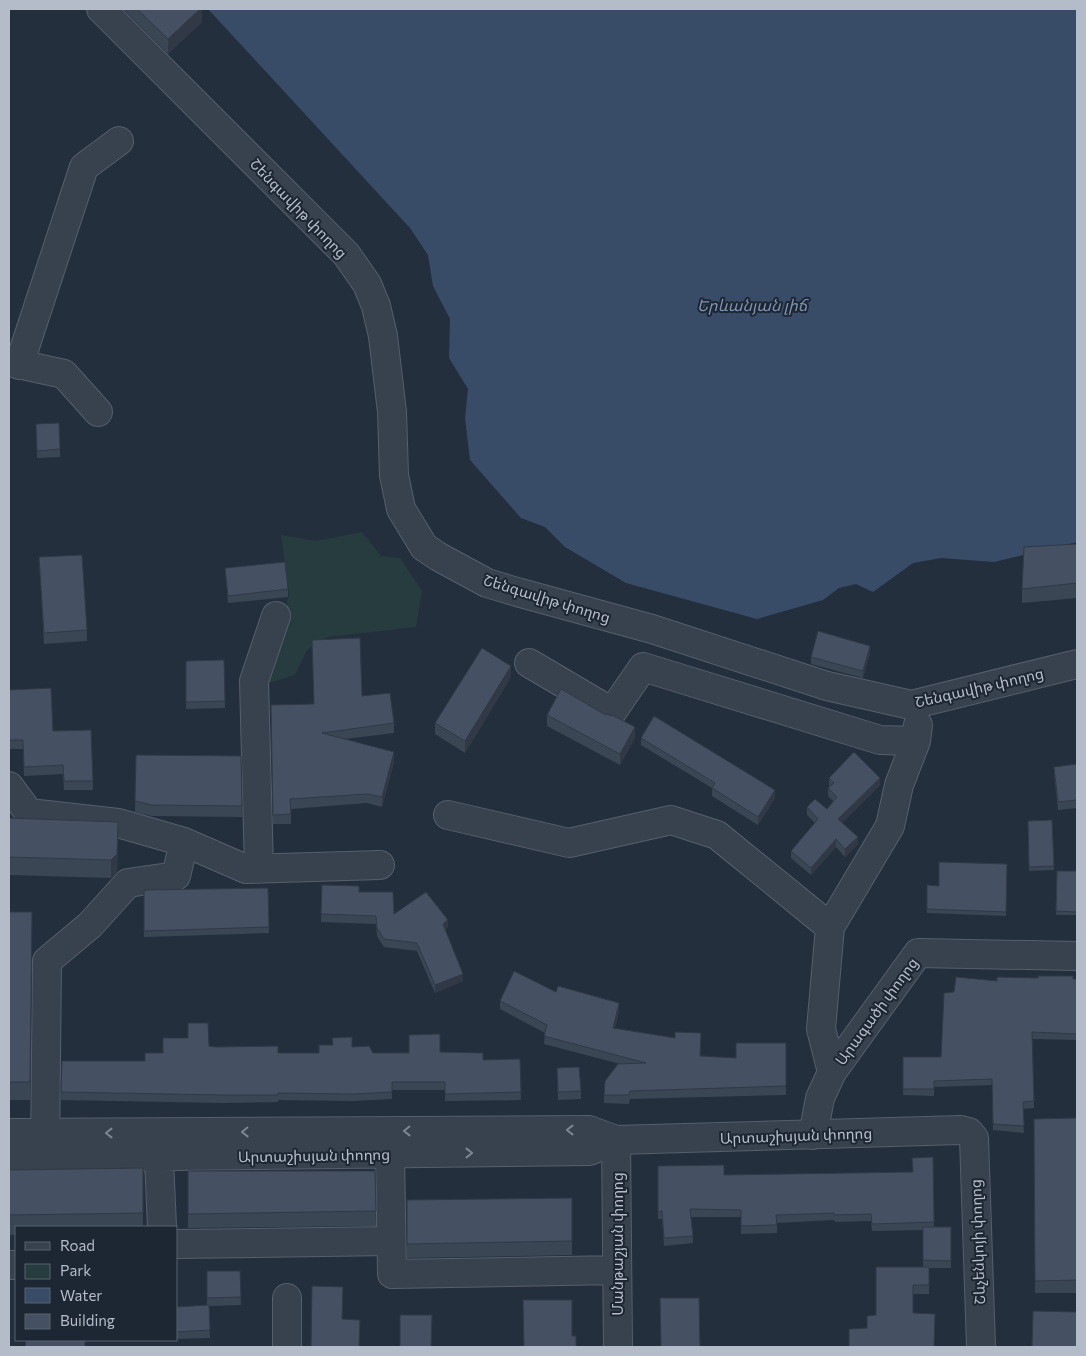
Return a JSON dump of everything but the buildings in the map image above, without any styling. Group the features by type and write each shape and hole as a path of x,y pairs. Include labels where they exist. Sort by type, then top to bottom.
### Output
{"street":[{"name":"Շենգավիթ փողոց","path":"100,9 346,254 366,284 376,306 383,336 392,412 394,475 401,510 424,547 487,583 652,629 827,686 911,705 1077,664"},
{"path":"98,412 64,374 14,363 84,167 119,141"},
{"path":"259,869 254,682 276,616"},
{"path":"529,663 612,712 643,667 880,740 916,740"},
{"path":"832,1072 821,1029 830,927 890,826 899,785 916,740 919,726 911,705"},
{"path":"9,786 29,814 118,823 184,842 246,868 380,865"},
{"path":"448,816 569,843 671,820 718,835 830,927"},
{"path":"45,1146 47,961 90,926 128,884 176,876 184,842"},
{"name":"Արագածի փողոց","path":"813,1135 820,1098 832,1072 918,953 1077,956"},
{"name":"Արտաշիսյան փողոց","path":"9,1158 45,1146 158,1145 589,1130 616,1140"},
{"name":"Արտաշիսյան փողոց","path":"158,1145 390,1154 589,1151 616,1140 961,1130 969,1132 974,1138"},
{"name":"Արտաշիսյան փողոց","path":"9,1133 45,1146"},
{"name":"Շևչենկոյի փողոց","path":"974,1138 980,1347"},
{"name":"Մանթաշյան փողոց","path":"616,1140 618,1347"},
{"path":"158,1145 162,1226"},
{"path":"390,1154 392,1274 617,1270"},
{"path":"178,1244 390,1241"},
{"path":"287,1298 287,1347"}],"green space":[{"path":"362,532 381,556 400,558 422,591 416,627 328,637 307,650 295,675 265,684 289,595 281,535 316,541"}],"water":[{"name":"Երևանյան լիճ","path":"208,9 1077,9 1077,542 994,562 941,558 913,563 873,592 856,584 839,588 823,600 757,619 626,583 565,547 545,527 521,518 470,460 465,418 468,389 449,358 450,319 433,286 428,255 410,228"}]}
